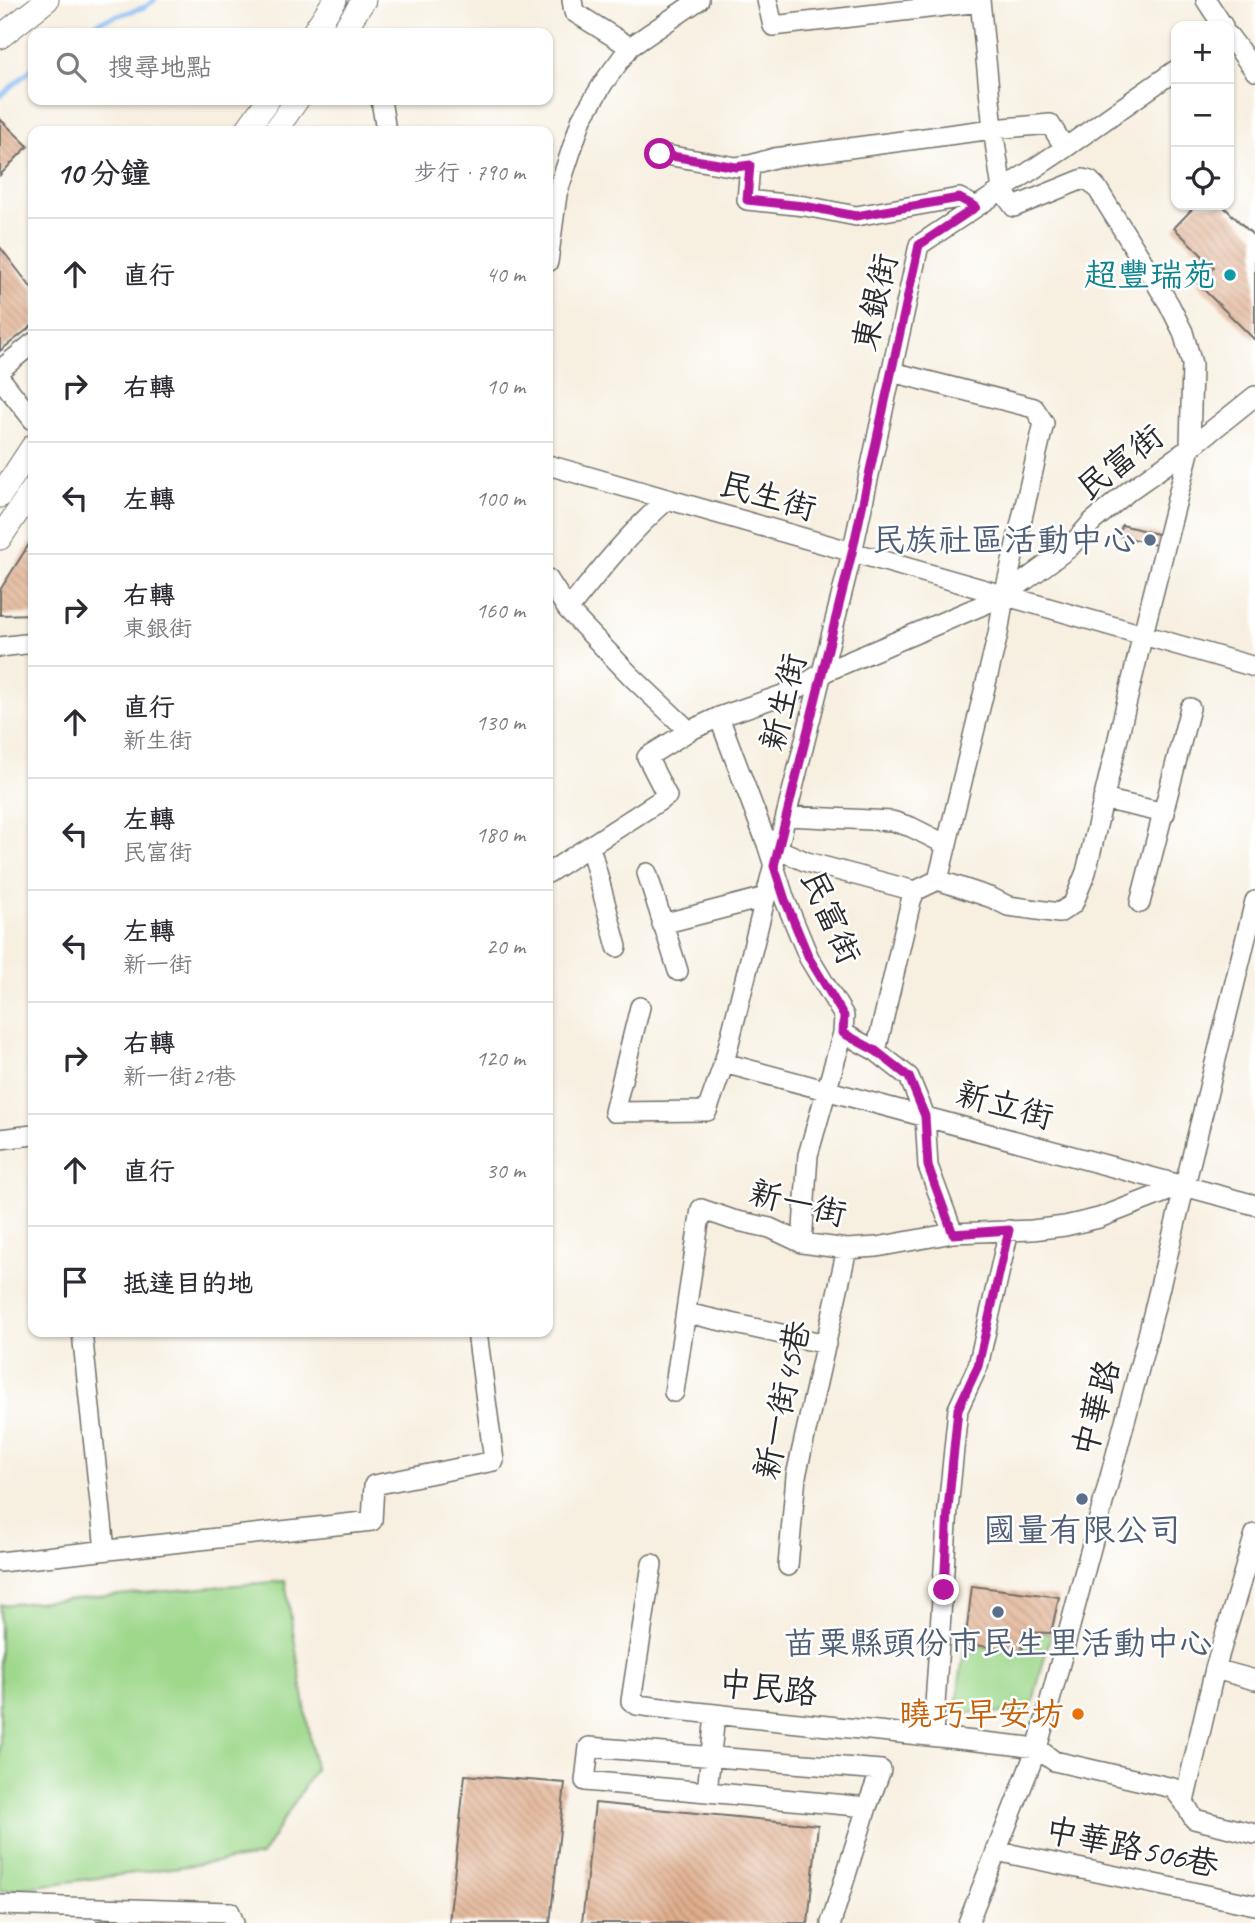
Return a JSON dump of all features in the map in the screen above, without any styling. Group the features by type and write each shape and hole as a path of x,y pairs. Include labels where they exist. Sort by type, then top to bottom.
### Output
{"main road":[{"path":"0,37 47,0"},
{"path":"346,28 364,0"},
{"path":"250,126 264,105"},
{"path":"279,126 293,105"},
{"path":"0,496 28,454"},
{"path":"0,538 28,496"}],"street":[{"path":"572,0 573,12 630,47"},
{"path":"553,228 558,194 582,118 604,82 630,47 699,0"},
{"path":"640,1007 614,1112 707,1111 723,1063 766,897 773,853 915,891 938,880 1008,906 1059,913 1073,905 1103,799 1190,448 1192,364 1183,332 1169,304 1097,188 1090,181 1083,179 1014,207 1002,190 980,1 773,26 767,0"},
{"path":"1206,0 1220,21"},
{"path":"1234,43 1255,71"},
{"name":"東銀街","path":"852,553 919,245 1171,74"},
{"path":"382,105 385,126"},
{"path":"660,154 736,167 774,158 993,129 1051,124 1065,148"},
{"path":"750,165 747,200 804,206 856,216 959,198 976,207"},
{"path":"0,370 28,347"},
{"path":"892,372 1034,408 1044,423 1004,596 998,634 938,880"},
{"path":"0,378 28,414"},
{"name":"民富街","path":"843,1033 844,1016 809,958 785,900 773,853 719,718 794,691 822,673 1004,596 1069,548 1092,522 1130,491 1255,396"},
{"name":"民生街","path":"553,466 1255,667"},
{"path":"568,610 609,557 667,500"},
{"name":"新生街","path":"773,853 787,816 852,553"},
{"path":"553,587 568,610 632,677 689,731"},
{"path":"0,647 28,644"},
{"path":"1140,903 1191,708"},
{"path":"553,870 667,796 647,757 689,731 719,718"},
{"path":"1103,799 1164,813"},
{"path":"787,816 892,821 947,845"},
{"path":"590,846 617,947"},
{"path":"647,873 678,971"},
{"path":"876,1051 915,891"},
{"path":"662,924 766,897"},
{"name":"中華路","path":"968,1923 1037,1748 1147,1339 1255,901"},
{"path":"802,1243 808,1155 843,1033 876,1051 909,1077 925,1116 928,1166 953,1234"},
{"name":"新立街","path":"723,1063 1255,1205"},
{"path":"0,1139 28,1136"},
{"name":"新一街","path":"674,1392 701,1209 733,1220 770,1227 802,1243 847,1249 877,1248 953,1234 1065,1226 1099,1218 1184,1185"},
{"path":"933,1735 948,1509 958,1409 978,1366 1009,1230"},
{"name":"新一街45巷","path":"788,1566 796,1476 847,1249"},
{"path":"685,1313 826,1344"},
{"path":"83,1337 105,1550"},
{"path":"0,1562 372,1521 374,1485 494,1461 478,1337"},
{"path":"1184,1801 1215,1670 1255,1534"},
{"name":"中民路","path":"652,1564 631,1701 637,1705 1037,1748"},
{"path":"1215,1670 1255,1680"},
{"path":"707,1792 715,1715"},
{"path":"831,1923 881,1770 589,1747 585,1782 867,1807"},
{"path":"1037,1748 1054,1761 1173,1788 1194,1819 1255,1834"},
{"name":"中華路506巷","path":"996,1851 1255,1905"},
{"path":"0,1905 230,1912 234,1923"}],"green space":[{"path":"285,1581 315,1769 261,1856 0,1891 0,1605"},
{"path":"1024,1632 1051,1633 1030,1713 955,1712 965,1644 1022,1651"}],"building":[{"path":"0,119 28,146 0,175"},
{"name":"超豐瑞苑","path":"1191,210 1227,210 1255,237 1255,340 1198,284 1214,267 1174,228"},
{"path":"0,247 28,283 28,329 0,351"},
{"name":"民族社區活動中心","path":"1122,525 1161,535 1159,546 1119,535"},
{"path":"28,546 28,614 0,615 0,590"},
{"name":"苗粟縣頭份巿民生里活動中心","path":"972,1586 1059,1597 1051,1633 1024,1632 1022,1651 965,1644"},
{"path":"465,1775 565,1783 550,1923 449,1923"},
{"path":"595,1803 818,1825 808,1923 582,1923"},
{"path":"163,1916 164,1923 97,1923 97,1921"}],"waterway":[{"path":"88,28 101,21 145,7 155,0"},
{"path":"0,96 28,72"}],"place":[{"name":"超豐瑞苑","path":"1230,275"},
{"name":"民族社區活動中心","path":"1150,540"},
{"name":"國量有限公司","path":"1082,1499"},
{"name":"苗粟縣頭份巿民生里活動中心","path":"998,1612"},
{"name":"曉巧早安坊","path":"1078,1714"}],"route":[{"path":"660,154 736,167 750,165 747,200 804,206 856,216 959,198 976,207 919,245 852,553 774,866 809,958 844,1016 843,1033 876,1051 909,1077 925,1116 928,1166 953,1234 1009,1230 978,1366 958,1409 948,1509 944,1590"}]}
